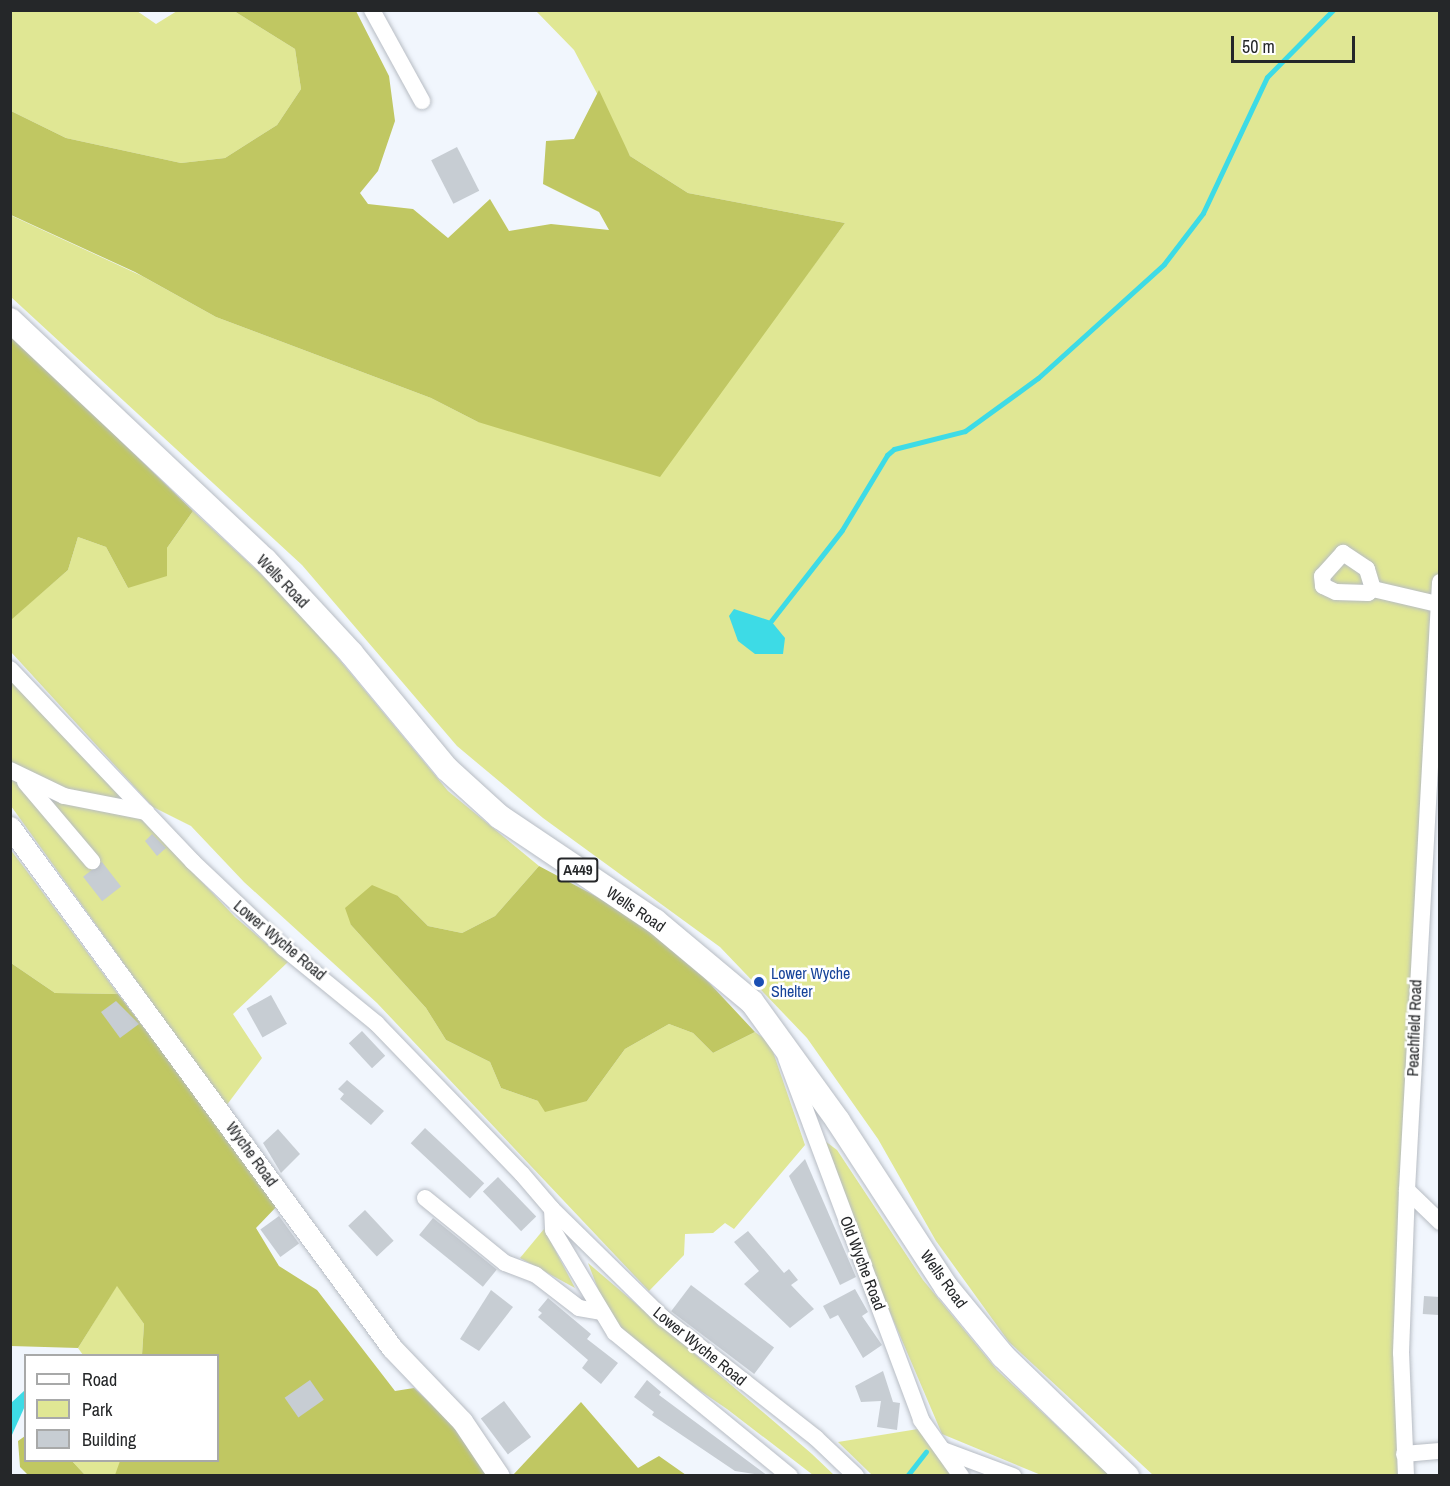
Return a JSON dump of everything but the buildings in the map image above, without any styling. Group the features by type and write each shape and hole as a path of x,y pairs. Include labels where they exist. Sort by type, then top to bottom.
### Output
{"highway":[{"name":"Wells Road","path":"10,320 265,560 351,653 447,769 500,817 655,921 713,966 752,1002 783,1042 947,1288 1003,1356 1127,1476"}],"main road":[{"name":"Wyche Road","path":"10,827 392,1348 462,1421 499,1476"}],"street":[{"path":"372,10 422,101"},
{"name":"Peachfield Road","path":"1406,1476 1401,1353 1407,1190 1437,604 1440,582"},
{"path":"1373,589 1437,604"},
{"name":"Lower Wyche Road","path":"10,669 243,910 376,1023 552,1209 663,1318 816,1438 856,1476"},
{"path":"16,774 64,796 146,812"},
{"path":"16,774 92,861"},
{"name":"Old Wyche Road","path":"783,1042 788,1069 921,1420 961,1476"},
{"path":"1407,1190 1440,1222"},
{"path":"425,1198 505,1263 536,1275 579,1308 601,1312"},
{"path":"552,1209 553,1230 601,1312 645,1360 790,1476"},
{"path":"943,1450 1013,1476"},
{"path":"1404,1454 1440,1451"}],"green space":[{"path":"10,11 137,11 156,24 177,11 234,11 295,49 301,89 277,125 225,158 181,163 66,138 11,111"},
{"path":"234,11 356,11 389,76 395,121 378,171 360,193 368,204 413,209 448,238 490,199 509,231 551,224 609,230 599,212 543,184 546,141 574,139 599,90 630,156 688,193 845,223 660,477 478,422 431,398 216,317 135,272 11,215 11,111 66,138 181,163 225,158 277,125 301,89 295,49"},
{"path":"536,11 1439,11 1440,683 1419,910 1406,1475 1153,1475 1009,1342 936,1241 878,1139 807,1038 720,947 543,818 457,746 302,565 11,297 10,215 142,276 216,317 431,398 478,422 731,377 845,223 688,193 630,156 574,50"},
{"path":"10,333 193,511 167,548 167,576 128,588 106,547 78,537 68,570 11,620"},
{"path":"193,511 294,605 448,791 539,866 495,916 462,933 428,926 398,896 351,925 426,1008 446,1040 490,1062 501,1088 538,1101 587,1101 625,1049 669,1024 693,1033 713,1053 755,1032 770,1043 805,1145 734,1229 725,1223 713,1233 685,1234 684,1255 649,1291 377,1003 244,882 191,826 153,807 11,652 10,620 68,570 78,537 106,547 128,588 167,548"},
{"path":"10,679 235,917 288,962 233,1014 262,1058 226,1106 11,806"},
{"path":"10,849 118,994 55,993 11,963"},
{"path":"539,866 633,916 685,957 755,1032 713,1053 693,1033 669,1024 625,1049 587,1101 545,1112 538,1101 501,1088 490,1062 446,1040 426,1008 351,925 345,908 372,885 398,896 428,926 462,933 495,916"},
{"path":"11,963 55,993 118,994 279,1204 256,1228 279,1266 317,1290 395,1391 414,1388 459,1430 487,1475 115,1475 120,1462 219,1462 219,1354 142,1354 144,1324 117,1286 78,1348 11,1346"},
{"path":"813,1132 837,1150 923,1280 997,1370 1109,1475 1041,1475 942,1434"},
{"path":"544,1229 575,1288 520,1258"},
{"path":"588,1263 834,1475 813,1475 727,1409 615,1333"},
{"path":"117,1285 144,1324 142,1354 82,1354 78,1348"},
{"path":"581,1402 638,1468 659,1456 686,1475 513,1475"},
{"path":"918,1429 953,1475 872,1475 838,1442"},
{"path":"24,1437 24,1462 73,1462 85,1475 28,1475 20,1467 18,1441"},
{"path":"73,1462 122,1462 116,1476 85,1475"}],"water":[{"path":"734,609 771,621 785,638 783,654 755,654 738,641 729,616"},
{"path":"24,1391 24,1408 11,1437 11,1403"}],"waterway":[{"path":"771,621 842,530 887,455 894,449 965,431 1038,378 1164,264 1203,213 1267,77 1333,10"},
{"path":"907,1476 926,1452"}],"place":[{"name":"Lower Wyche Shelter","path":"759,982"}]}
